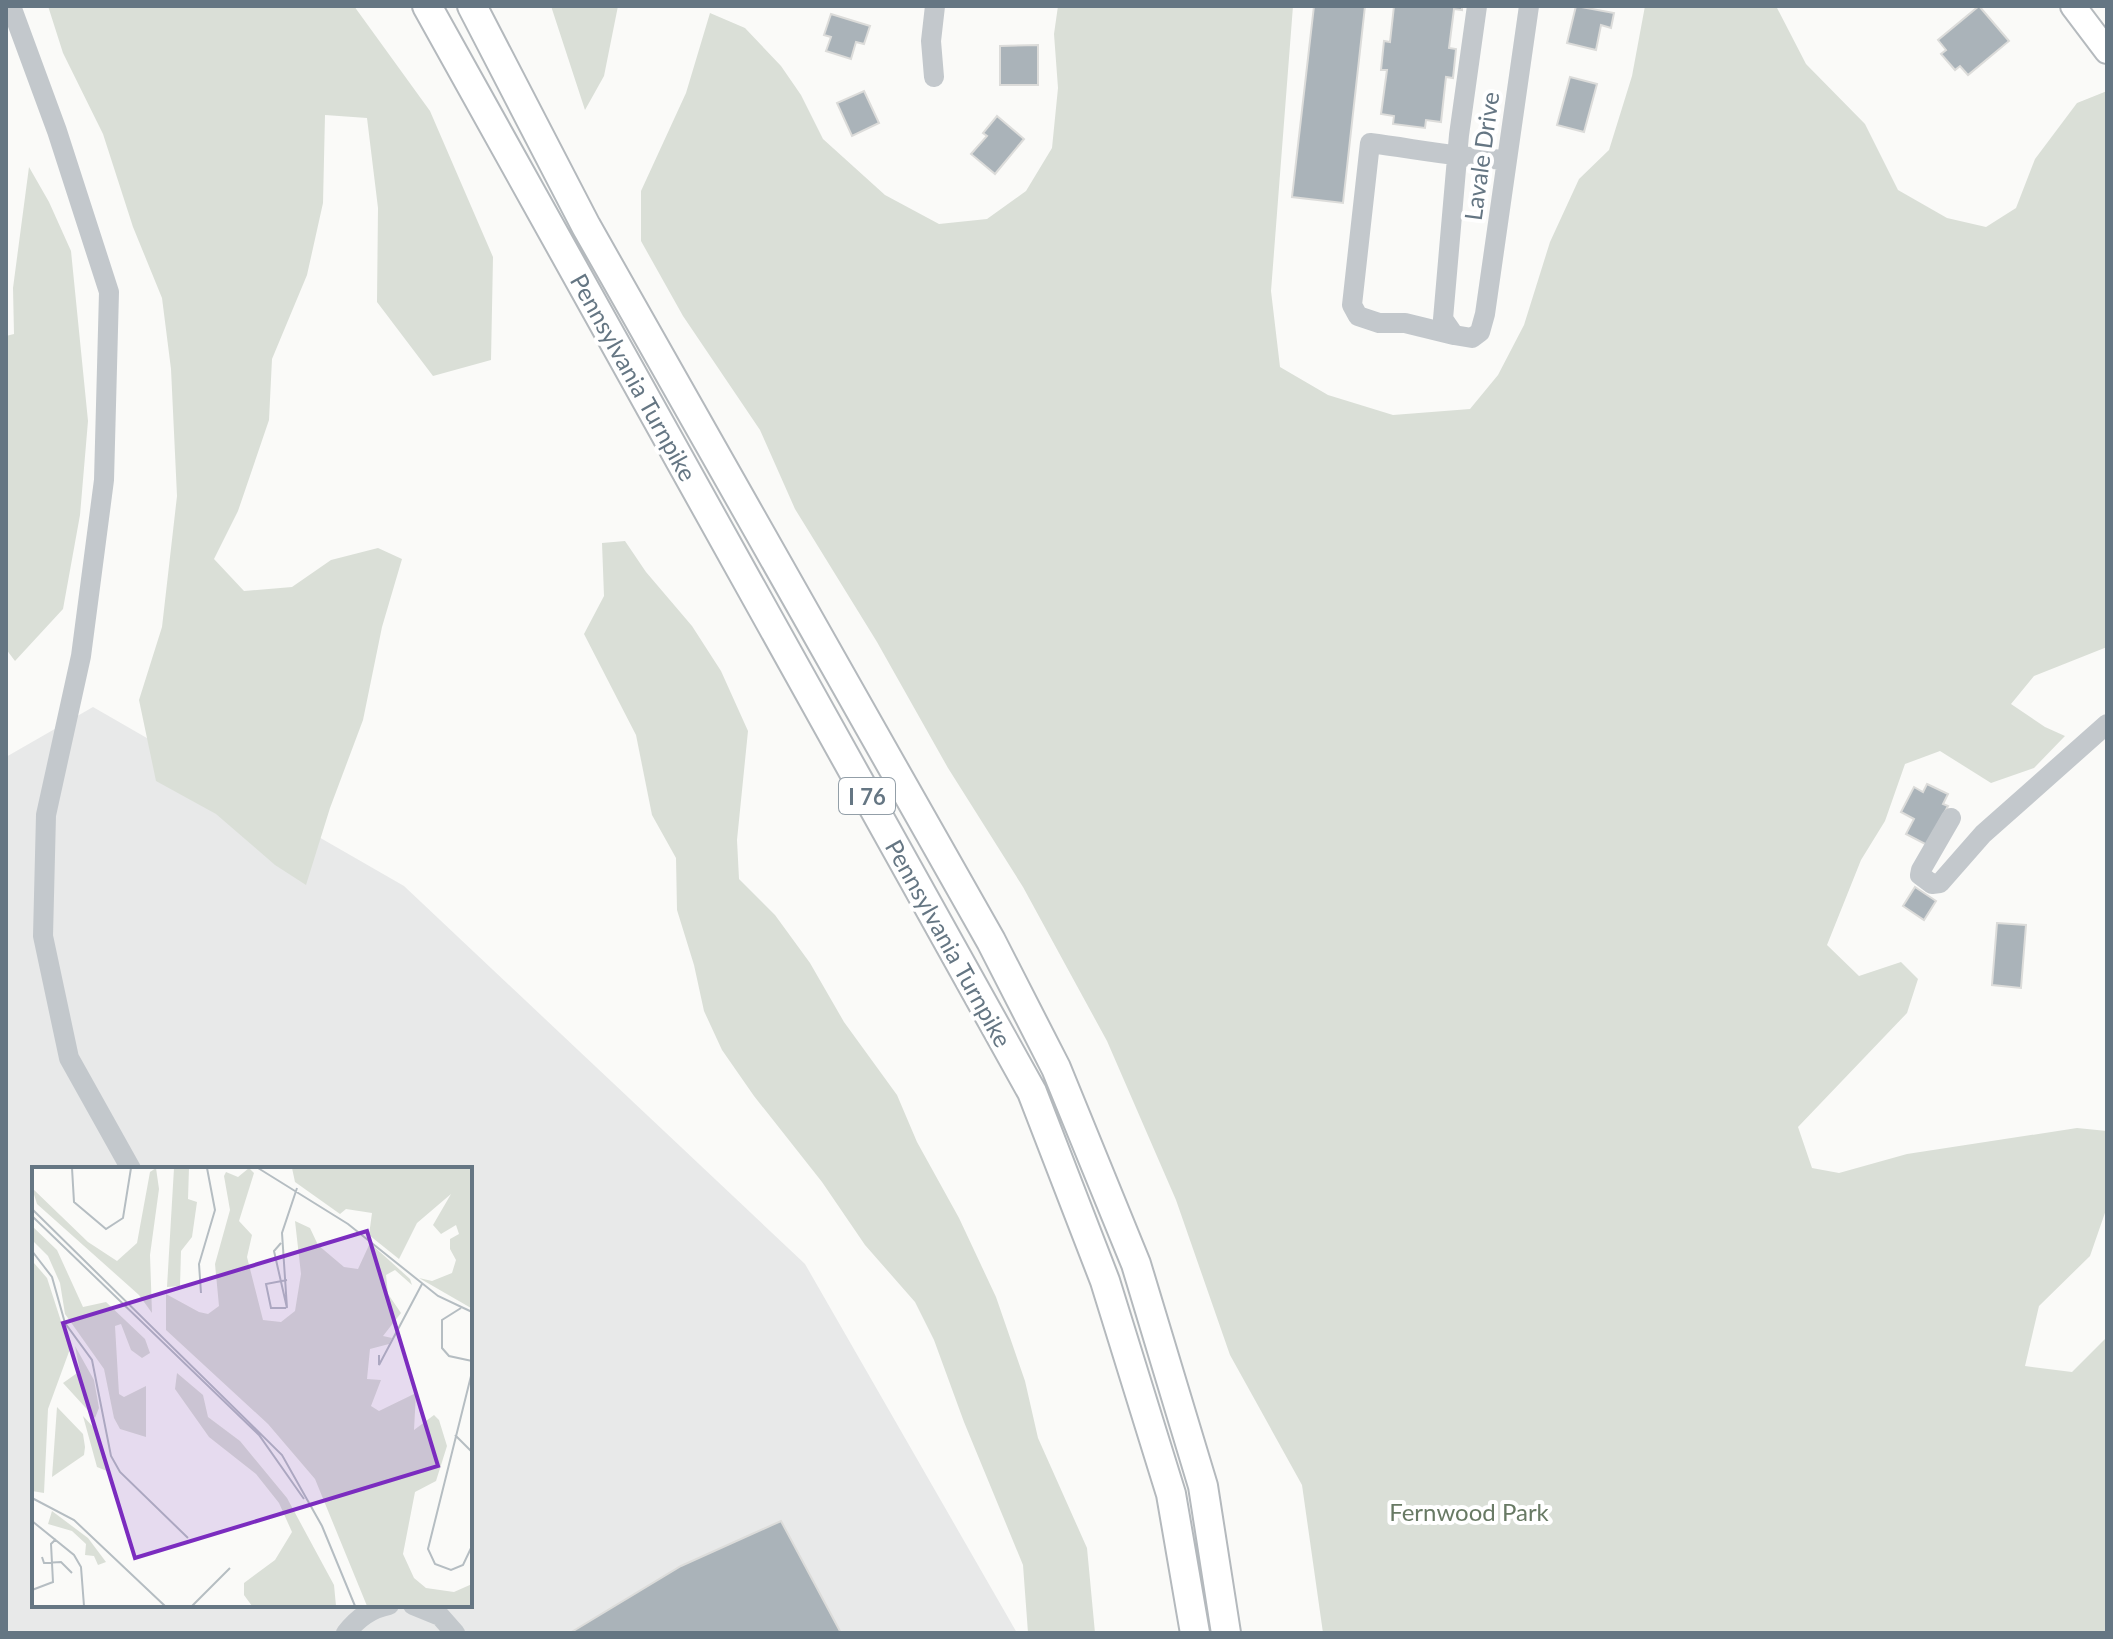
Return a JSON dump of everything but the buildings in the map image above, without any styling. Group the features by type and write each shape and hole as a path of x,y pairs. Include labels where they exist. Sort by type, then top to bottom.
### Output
{"highway":[{"name":"Pennsylvania Turnpike","path":"427,6 1032,1092 1105,1281 1171,1494 1195,1633"},
{"name":"Pennsylvania Turnpike","path":"472,6 586,226 991,941 1056,1068 1136,1264 1203,1486 1226,1633"}],"main road":[{"path":"2073,6 2107,51"}],"street":[{"path":"11,6 57,131 109,292 104,480 81,656 46,815 43,936 69,1058 130,1167"},
{"path":"934,77 931,41 935,6"},
{"path":"1454,335 1443,319 1448,234 1477,6"},
{"name":"Lavale Drive","path":"1454,335 1472,338 1480,332 1485,314 1529,6"},
{"path":"1454,335 1405,323 1379,323 1358,316 1352,305 1370,143 1434,151 1458,158 1507,160"},
{"path":"1951,818 1921,870 1920,875 1932,884 1940,883 1983,834 2107,724"},
{"path":"346,1633 356,1621 377,1607"},
{"path":"418,1607 440,1616 455,1633"}],"shaded area":[{"path":"93,707 404,886 805,1264 1017,1633 6,1633 6,757"}],"green space":[{"path":"48,6 354,6 430,111 493,257 491,360 433,376 377,302 378,208 367,118 325,115 323,203 307,275 272,359 269,420 238,511 214,559 244,591 292,587 331,560 378,548 402,559 382,627 363,720 330,808 306,885 275,865 216,814 156,781 139,700 162,627 177,496 171,369 162,298 133,227 103,134 63,53"},
{"path":"551,6 618,6 604,76 585,110"},
{"name":"Fernwood Park","path":"1058,6 1293,6 1271,291 1280,367 1328,395 1393,415 1470,409 1498,375 1524,325 1550,242 1579,179 1609,150 1632,76 1645,6 1776,6 1806,64 1865,124 1898,190 1947,218 1986,227 2016,208 2035,159 2077,103 2107,91 2107,647 2034,676 2011,704 2045,727 2065,736 2034,768 1991,783 1940,751 1905,764 1885,821 1861,860 1827,945 1859,976 1901,962 1918,979 1907,1013 1798,1127 1812,1168 1839,1173 1907,1154 2077,1128 2107,1131 2107,1207 2090,1256 2039,1306 2025,1366 2072,1372 2107,1337 2107,1633 1323,1633 1302,1485 1230,1355 1176,1200 1107,1041 1023,887 948,768 877,642 795,509 760,430 683,316 641,241 641,191 686,93 710,13 745,28 781,66 801,95 823,139 885,195 939,224 987,219 1026,191 1052,148 1058,88 1054,34"},
{"path":"29,167 71,251 88,421 80,515 63,609 15,661 6,649 6,336 14,334 13,288"},
{"path":"625,541 646,572 692,626 721,671 748,731 737,840 739,879 775,915 810,963 844,1022 897,1095 917,1142 959,1218 996,1297 1025,1381 1038,1438 1087,1548 1095,1633 1028,1633 1023,1565 934,1340 915,1302 865,1245 822,1182 754,1096 722,1050 704,1011 677,910 676,858 652,815 636,735 584,634 604,596 602,543"}]}
